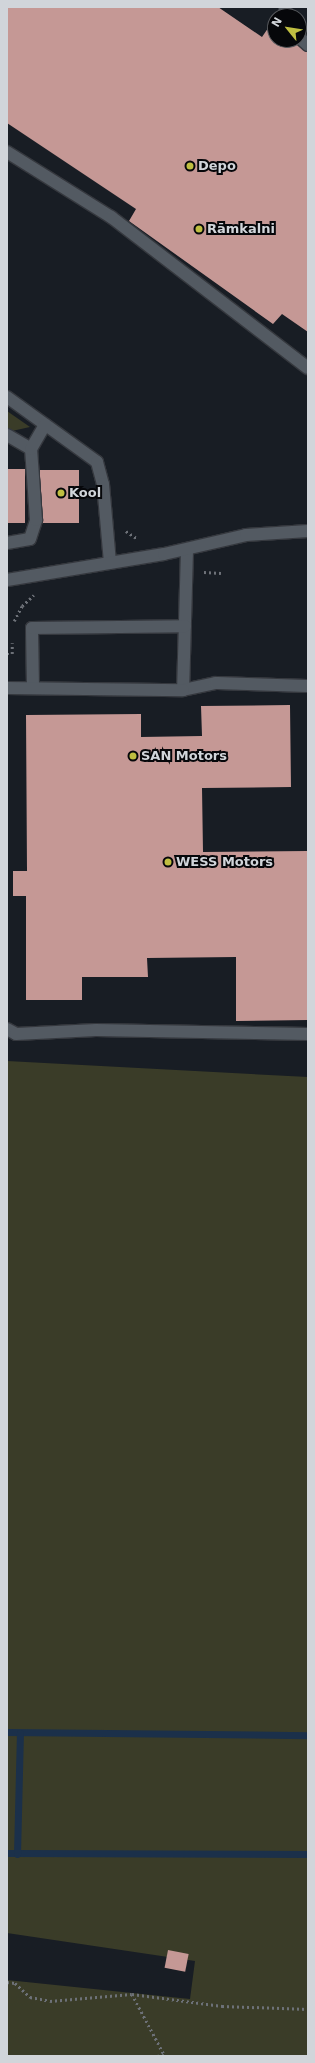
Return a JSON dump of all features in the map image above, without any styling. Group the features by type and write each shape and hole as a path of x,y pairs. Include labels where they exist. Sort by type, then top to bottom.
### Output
{"lane":[{"path":"7,152 111,217 308,368"},
{"path":"7,397 97,462 103,484 110,563"},
{"path":"7,543 30,539 36,520 31,449 45,425"},
{"path":"7,435 31,449"},
{"path":"7,580 187,550 246,535 308,531"},
{"path":"184,690 187,550"},
{"path":"33,687 32,628 185,626"},
{"path":"7,688 33,687 184,690 216,683 308,686"},
{"path":"7,1030 16,1034 96,1030 308,1034"}],"path":[{"path":"186,571 221,573"},
{"path":"14,623 22,606 37,593"},
{"path":"7,654 12,654 12,635"},
{"path":"7,1982 15,1983 30,1997 50,2001 132,1994 222,2006 308,2010"},
{"path":"132,1994 164,2055 157,2056"}],"green space":[{"path":"7,411 30,427 12,431 7,428"},
{"path":"7,1061 308,1077 308,2056 7,2056 7,1980 190,1999 195,1961 7,1933"}],"building":[{"name":"Depo","path":"7,7 218,7 262,37 267,30 267,48 303,48 308,52 308,332 282,314 273,324 129,221 136,209 7,123"},
{"path":"7,469 25,469 25,523 7,523"},
{"path":"40,470 79,470 79,523 40,523"},
{"name":"WESS Motors","path":"290,705 291,787 202,788 203,852 308,851 308,1020 236,1021 236,957 147,958 148,977 82,977 82,1000 26,1000 26,896 13,896 13,871 27,871 26,715 141,714 141,737 202,736 201,706"},
{"path":"168,1950 189,1954 185,1972 165,1968"}],"waterway":[{"path":"7,1732 308,1735"},
{"path":"17,1854 20,1733"},
{"path":"7,1853 308,1854"}],"place":[{"name":"Depo","path":"190,166"},
{"name":"Rāmkalni","path":"199,229"},
{"name":"Kool","path":"61,493"},
{"name":"SAN Motors","path":"133,756"},
{"name":"WESS Motors","path":"168,862"}]}
